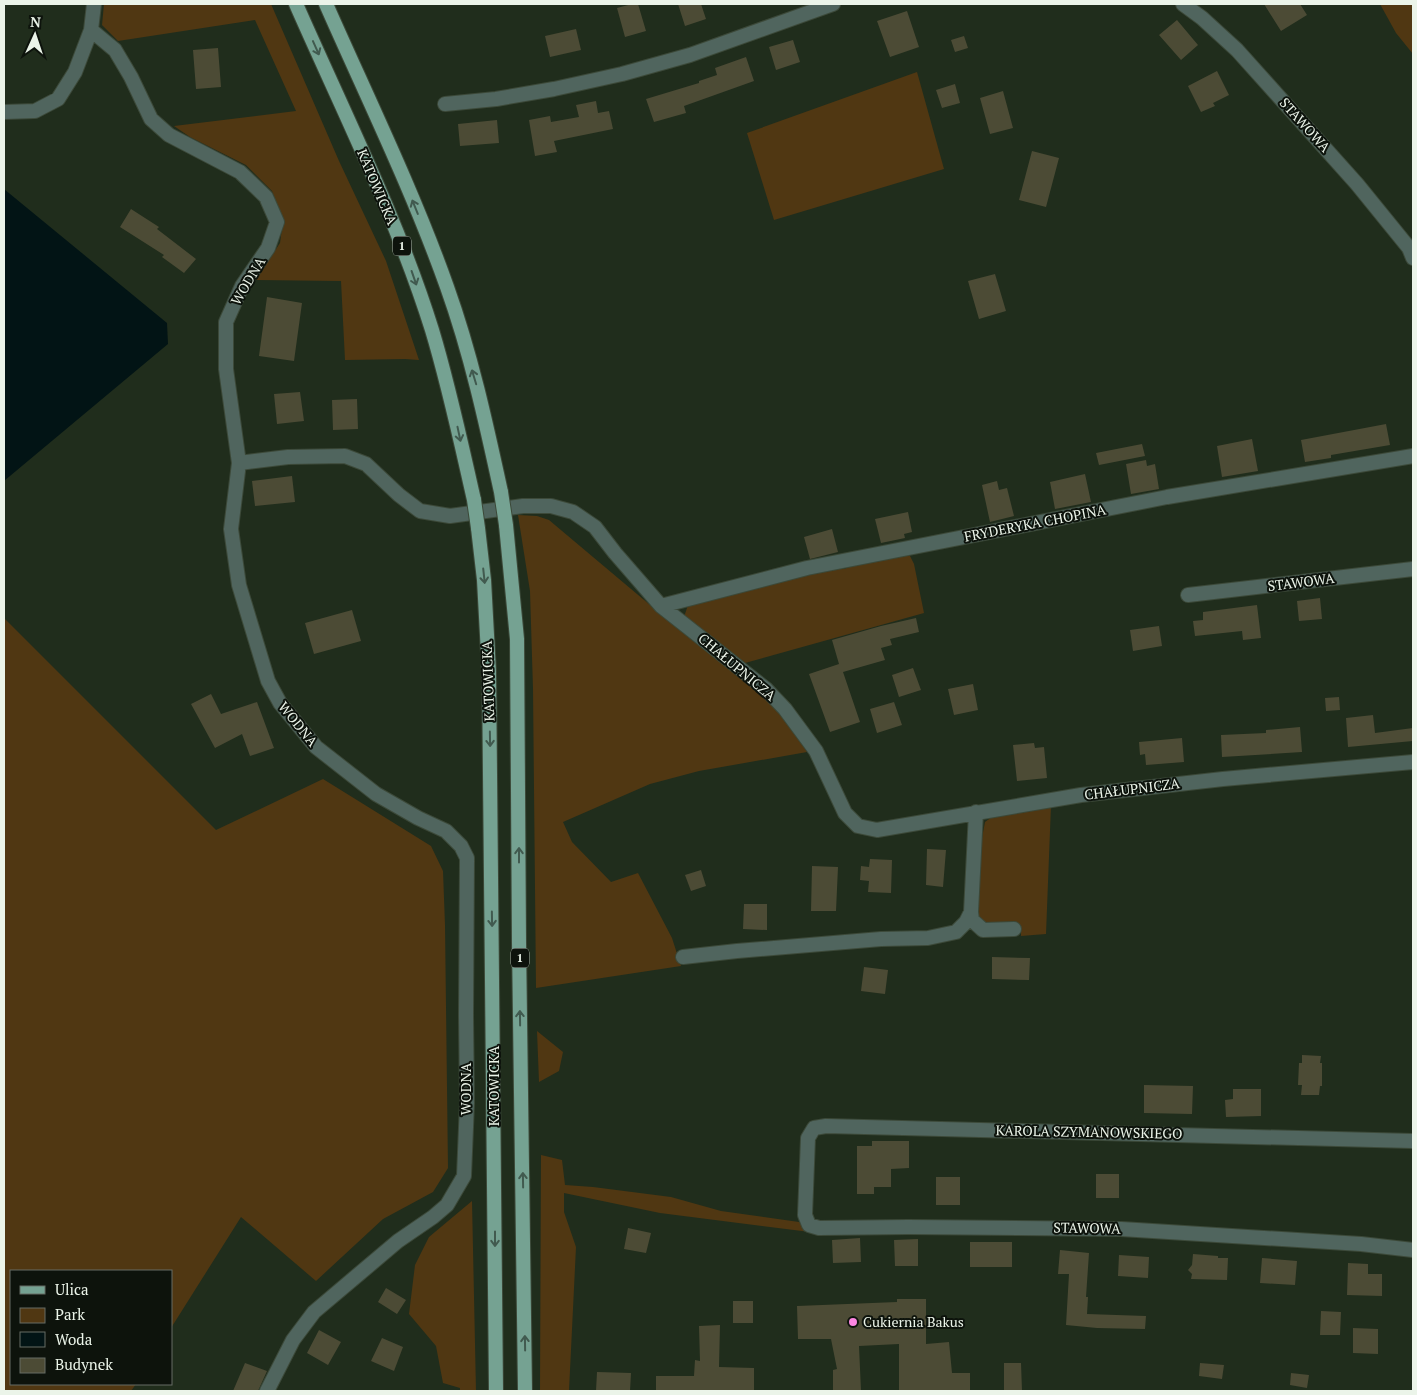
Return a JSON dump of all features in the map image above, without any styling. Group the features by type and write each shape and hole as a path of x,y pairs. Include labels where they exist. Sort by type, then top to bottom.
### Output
{"main road":[{"name":"KATOWICKA","path":"296,4 404,250 434,338 454,408 474,500 484,580 489,672 496,1391"},
{"name":"KATOWICKA","path":"326,4 411,196 447,287 480,396 501,492 506,525 517,639 525,1391"}],"street":[{"path":"4,112 35,111 58,99 75,72 91,30 94,4"},
{"path":"445,104 496,99 622,74 690,54 833,4"},
{"name":"STAWOWA","path":"1183,4 1202,18 1243,57 1357,184 1409,248 1413,258"},
{"name":"WODNA","path":"91,30 115,50 131,77 151,119 170,135 240,172 266,197 277,222 268,248 242,286 226,322 226,369 239,463 231,529 239,586 268,681 280,702 316,747 376,794 418,818 446,831 461,846 467,858 467,1103 464,1176 447,1205 398,1241 314,1312 293,1340 267,1391"},
{"name":"CHAŁUPNICZA","path":"239,463 288,458 345,456 366,464 398,495 420,512 450,516 523,506 550,506 573,512 595,526 615,553 661,606 766,689 786,709 816,751 845,813 858,826 877,830 1081,795 1223,778 1413,762"},
{"name":"FRYDERYKA CHOPINA","path":"661,606 807,568 1167,497 1413,456"},
{"name":"STAWOWA","path":"1188,595 1413,569"},
{"path":"976,812 970,912 972,920 983,930"},
{"path":"956,932 966,922 970,912"},
{"path":"683,957 843,942 928,938 956,932 1014,929"},
{"name":"KAROLA SZYMANOWSKIEGO","path":"807,1176 808,1138 814,1128 826,1126 1413,1141"},
{"name":"STAWOWA","path":"807,1176 805,1215 809,1225 819,1228 1121,1229 1361,1244 1413,1250"}],"green space":[{"path":"104,4 271,4 339,161 386,261 419,360 345,360 341,281 256,280 280,243 283,221 272,191 246,165 190,137 174,126 296,111 255,20 118,41 102,25"},
{"path":"1380,4 1413,4 1413,54 1396,33"},
{"path":"917,72 944,169 774,220 747,133"},
{"path":"518,515 537,516 549,520 656,610 760,692 779,710 807,752 699,771 650,784 563,822 572,842 611,882 638,873 672,938 681,966 536,988 533,689 530,591"},
{"path":"896,556 910,556 914,564 924,613 745,663 684,617 688,605 829,569 844,569 865,561"},
{"path":"4,618 216,830 323,779 431,846 443,871 448,1168 433,1192 383,1219 316,1281 241,1217 172,1326 172,1270 10,1270 10,1385 135,1385 131,1391 4,1391"},
{"path":"1051,805 1046,934 1021,936 1021,925 981,922 976,911 981,843 985,822 996,814"},
{"path":"537,1031 563,1052 559,1071 539,1082"},
{"path":"541,1155 562,1160 565,1185 671,1197 721,1211 799,1222 810,1232 660,1213 564,1193 564,1212 576,1247 569,1391 540,1391"},
{"path":"472,1201 476,1391 460,1391 460,1388 443,1383 436,1346 409,1314 415,1265 429,1237"}],"water":[{"path":"4,189 167,323 168,344 4,481"}],"building":[{"path":"638,4 646,31 625,37 617,8"},
{"path":"678,4 701,4 706,19 685,26"},
{"path":"1264,4 1300,4 1307,15 1281,31"},
{"path":"907,11 919,47 890,57 877,21"},
{"path":"1177,20 1198,45 1181,60 1159,35"},
{"path":"576,29 581,50 550,57 545,36"},
{"path":"964,36 968,48 955,52 951,40"},
{"path":"793,40 800,62 776,70 769,47"},
{"path":"218,48 221,87 196,89 193,50"},
{"path":"746,57 754,81 684,106 686,113 654,122 646,99 699,83 699,81 717,75 715,68"},
{"path":"1217,71 1229,95 1213,103 1215,106 1201,112 1188,86"},
{"path":"955,84 960,103 942,108 936,90"},
{"path":"1003,91 1013,128 990,134 980,98"},
{"path":"596,101 598,113 609,111 613,129 554,141 557,152 535,156 529,120 550,116 551,122 579,117 576,105"},
{"path":"497,120 499,143 460,146 458,124"},
{"path":"1032,151 1059,158 1046,207 1019,200"},
{"path":"131,209 159,227 157,229 196,259 184,273 162,257 164,255 120,227"},
{"path":"995,274 1006,311 979,319 968,281"},
{"path":"267,297 302,303 294,361 259,356"},
{"path":"300,392 304,421 277,424 274,394"},
{"path":"357,399 358,429 333,430 332,400"},
{"path":"1386,424 1390,445 1331,455 1331,458 1305,462 1301,440"},
{"path":"1252,439 1258,471 1222,477 1217,446"},
{"path":"1142,444 1145,456 1099,465 1096,453"},
{"path":"1146,460 1147,466 1155,464 1159,489 1131,494 1126,464"},
{"path":"1085,474 1091,502 1055,509 1050,482"},
{"path":"292,476 295,502 255,506 252,481"},
{"path":"997,481 999,490 1007,488 1014,516 990,522 982,485"},
{"path":"908,512 912,532 904,534 905,538 881,543 875,519"},
{"path":"832,529 838,552 810,559 804,537"},
{"path":"1320,598 1322,619 1299,621 1297,601"},
{"path":"1257,605 1261,638 1243,640 1242,631 1195,636 1193,621 1203,620 1203,612"},
{"path":"352,610 361,641 314,654 305,623"},
{"path":"916,618 919,632 890,639 892,645 881,648 885,660 843,672 860,722 830,732 809,674 839,664 832,640"},
{"path":"1159,626 1162,646 1133,651 1130,630"},
{"path":"913,668 921,690 899,697 892,675"},
{"path":"973,684 978,710 954,715 948,689"},
{"path":"211,694 221,714 257,702 274,748 250,756 242,734 215,748 191,704"},
{"path":"1339,697 1340,710 1326,711 1325,698"},
{"path":"894,702 902,725 877,733 870,709"},
{"path":"1373,715 1375,733 1413,728 1413,741 1348,747 1346,718"},
{"path":"1300,727 1302,752 1222,757 1221,735 1266,733 1266,730"},
{"path":"1182,738 1184,762 1146,765 1145,754 1140,755 1139,742"},
{"path":"1034,743 1035,748 1044,747 1047,778 1017,781 1013,745"},
{"path":"927,849 946,850 943,887 926,885"},
{"path":"870,859 892,860 891,893 868,892 869,881 860,880 861,866 869,867"},
{"path":"812,866 838,867 836,911 811,911"},
{"path":"701,870 706,886 691,891 685,875"},
{"path":"744,904 767,904 767,930 743,929"},
{"path":"992,957 1030,958 1029,980 992,979"},
{"path":"864,967 888,970 885,994 861,991"},
{"path":"1302,1055 1321,1056 1322,1086 1320,1086 1319,1095 1301,1095 1302,1085 1298,1085 1299,1063 1302,1063"},
{"path":"1144,1085 1193,1086 1192,1114 1144,1113"},
{"path":"1233,1089 1261,1089 1261,1116 1226,1117 1225,1100 1233,1099"},
{"path":"872,1141 909,1141 909,1168 891,1169 891,1187 874,1187 874,1194 857,1194 857,1146 872,1146"},
{"path":"1096,1174 1119,1174 1119,1198 1096,1198"},
{"path":"936,1177 960,1177 960,1205 936,1205"},
{"path":"628,1228 651,1233 646,1253 624,1249"},
{"path":"860,1238 861,1262 833,1263 832,1240"},
{"path":"918,1239 918,1266 895,1266 894,1240"},
{"path":"970,1242 1012,1242 1012,1267 970,1267"},
{"path":"1060,1250 1089,1253 1086,1297 1088,1297 1087,1314 1146,1316 1145,1329 1066,1325 1069,1274 1058,1274"},
{"path":"1193,1254 1228,1258 1227,1280 1191,1279 1192,1274 1188,1270 1192,1265"},
{"path":"1119,1255 1149,1257 1148,1278 1118,1276"},
{"path":"1262,1258 1297,1261 1295,1285 1260,1283"},
{"path":"1348,1263 1368,1264 1368,1274 1382,1274 1382,1296 1347,1295"},
{"path":"386,1288 406,1300 397,1314 378,1302"},
{"path":"897,1299 926,1299 926,1344 949,1342 952,1373 970,1373 970,1391 899,1391 899,1344 859,1346 861,1391 833,1391 833,1370 837,1369 831,1339 798,1339 797,1306 897,1302"},
{"path":"733,1301 753,1301 753,1323 733,1323"},
{"path":"1321,1311 1341,1312 1340,1335 1320,1335"},
{"path":"720,1325 719,1367 754,1368 754,1391 656,1391 656,1376 694,1376 695,1360 700,1361 699,1326"},
{"path":"1353,1328 1378,1329 1378,1354 1353,1353"},
{"path":"319,1330 341,1342 328,1365 307,1353"},
{"path":"382,1338 403,1347 394,1371 371,1361"},
{"path":"245,1363 267,1371 258,1391 233,1391"},
{"path":"1004,1363 1021,1363 1022,1391 1004,1391"},
{"path":"1200,1363 1224,1365 1222,1379 1199,1376"},
{"path":"597,1372 631,1373 630,1391 596,1391"},
{"path":"1291,1373 1309,1375 1307,1388 1290,1385"}],"place":[{"name":"Cukiernia Bakus","path":"853,1322"}]}
